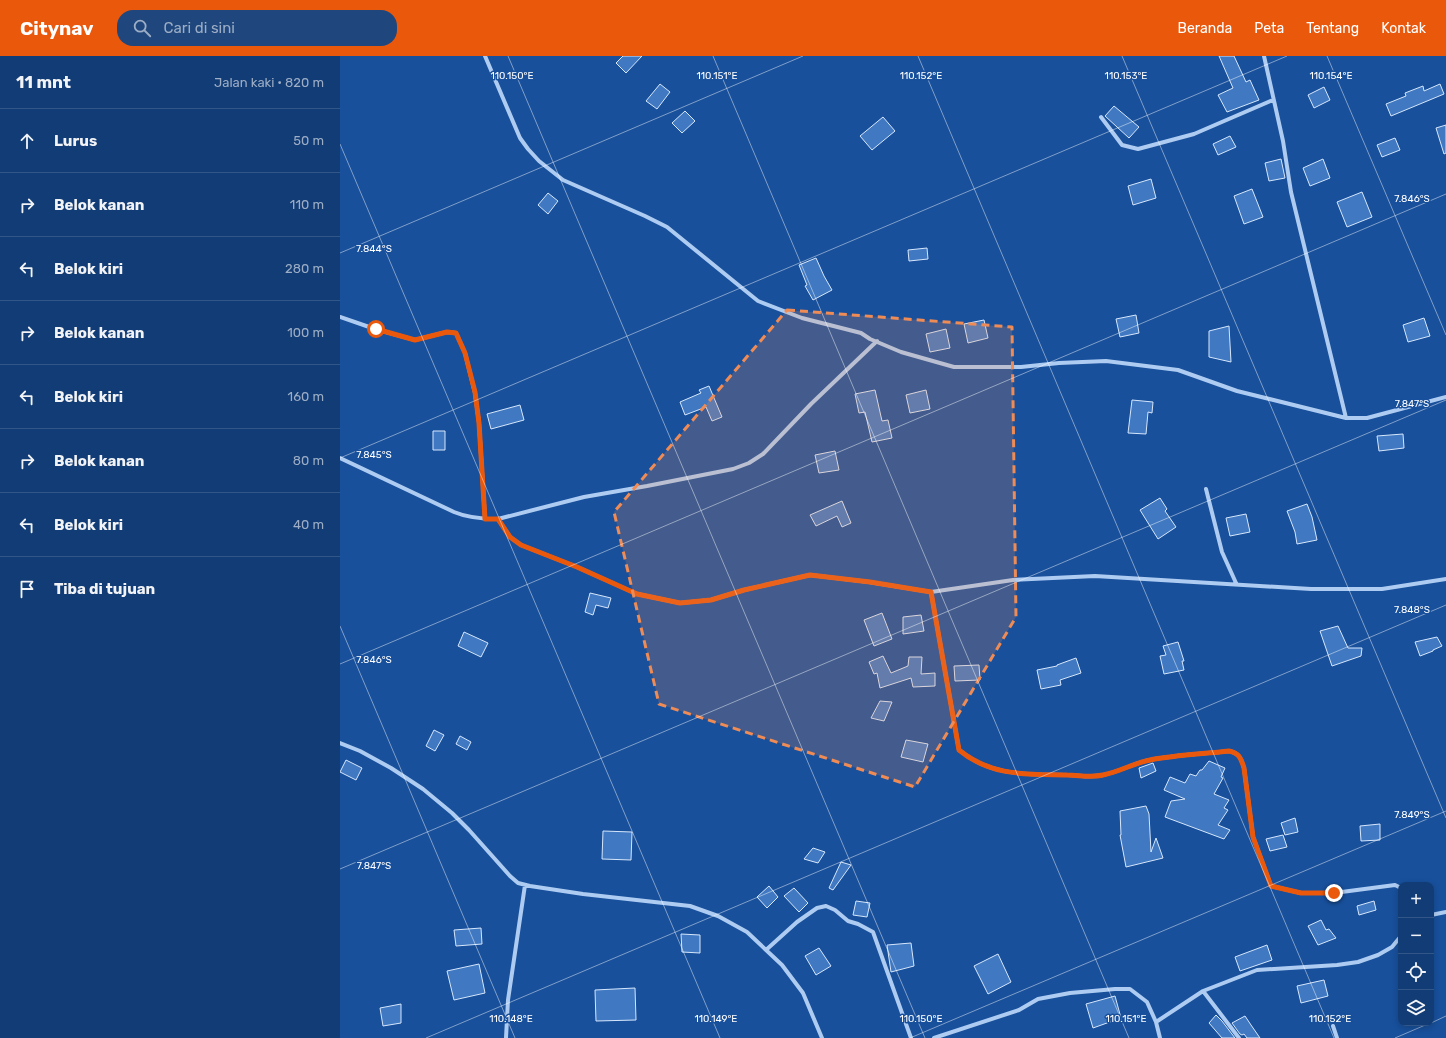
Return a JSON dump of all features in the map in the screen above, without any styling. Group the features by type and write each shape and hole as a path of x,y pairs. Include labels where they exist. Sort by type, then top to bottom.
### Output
{"street":[{"path":"485,56 520,138 539,161 563,180 667,227 758,301 802,318 861,333 870,339 901,352 954,367 1021,368 1059,363 1106,361 1178,370 1237,391 1346,418 1368,418 1446,397"},
{"path":"1264,56 1283,141 1290,192 1346,418"},
{"path":"1101,117 1122,145 1138,149 1194,134 1273,100"},
{"path":"340,317 415,340 447,332 456,333 465,353 475,392 479,423 485,519"},
{"path":"340,458 459,514 485,519 498,519 584,497 725,470 749,463 763,454 811,404 877,341"},
{"path":"1206,489 1222,552 1236,584"},
{"path":"498,519 510,537 521,545 577,567 637,594 680,603 711,600 744,590 810,575 870,582 931,592 1012,580 1096,576 1311,589 1382,589 1446,579"},
{"path":"931,592 959,750 972,760 995,770 1010,773 1028,775 1092,776 1110,774 1149,760 1229,751 1235,752 1241,757 1244,768 1253,837 1271,886 1301,893 1334,893 1395,885 1398,886"},
{"path":"340,743 360,751 391,768 423,789 456,817 518,883 583,894 690,906 718,916 747,932 782,965 804,993 822,1038"},
{"path":"506,1038 508,1000 525,885"},
{"path":"766,950 797,922 817,908 826,906 835,910 848,921 858,924 873,932 911,1038"},
{"path":"1434,914 1446,912"},
{"path":"1156,1022 1203,991 1257,970 1337,966 1358,962 1378,955 1392,947 1398,940"},
{"path":"934,1038 1020,1010 1038,999 1070,993 1115,989 1130,989 1147,1002 1156,1022 1160,1038"},
{"path":"1203,991 1239,1038"},
{"path":"1333,1026 1337,1038"}],"highlighted area":[{"path":"787,310 1012,327 1016,617 915,787 659,704 614,512"}],"building":[{"path":"623,56 642,56 626,73 616,63"},
{"path":"1219,56 1234,56 1246,82 1250,80 1259,100 1227,112 1218,95 1233,88"},
{"path":"660,84 670,92 657,109 646,101"},
{"path":"1440,84 1444,94 1391,116 1386,104 1406,96 1405,93 1423,86 1424,91"},
{"path":"1324,87 1330,100 1314,108 1308,95"},
{"path":"1114,106 1139,127 1129,138 1105,116"},
{"path":"685,111 695,121 682,133 672,123"},
{"path":"883,117 895,131 872,150 860,136"},
{"path":"1446,125 1446,153 1444,154 1436,128"},
{"path":"1230,136 1236,147 1218,155 1213,144"},
{"path":"1395,138 1400,150 1382,157 1377,145"},
{"path":"1281,159 1285,178 1269,181 1265,163"},
{"path":"1323,159 1330,178 1310,186 1303,168"},
{"path":"1151,179 1156,198 1133,205 1128,186"},
{"path":"1252,189 1263,217 1244,224 1234,196"},
{"path":"1362,192 1372,217 1347,227 1337,202"},
{"path":"548,193 558,201 548,214 538,205"},
{"path":"927,248 928,259 909,261 908,250"},
{"path":"816,258 832,290 813,300 805,286 807,285 799,265"},
{"path":"1136,315 1139,333 1120,337 1116,319"},
{"path":"1424,318 1430,336 1408,342 1403,325"},
{"path":"984,320 988,338 968,343 964,324"},
{"path":"1229,326 1231,362 1209,357 1209,331"},
{"path":"946,329 950,348 930,352 926,334"},
{"path":"709,386 722,417 712,421 706,407 685,415 680,402 701,393 699,390"},
{"path":"875,390 882,421 888,420 892,438 872,442 865,412 859,413 855,394"},
{"path":"926,390 930,409 910,413 906,395"},
{"path":"1132,400 1153,402 1152,413 1148,412 1146,434 1128,433"},
{"path":"520,405 524,420 491,429 487,414"},
{"path":"433,431 445,431 445,450 433,450"},
{"path":"1403,434 1404,448 1379,451 1377,436"},
{"path":"835,451 839,470 819,473 815,455"},
{"path":"1160,498 1167,509 1165,511 1176,527 1158,539 1140,510"},
{"path":"842,501 851,523 842,527 837,516 816,526 810,515"},
{"path":"1307,504 1312,517 1317,540 1297,544 1295,532 1287,511"},
{"path":"1246,514 1250,532 1230,536 1226,518"},
{"path":"590,593 611,598 608,608 596,605 593,615 585,612"},
{"path":"882,613 892,639 874,646 864,620"},
{"path":"921,615 924,631 903,634 903,617"},
{"path":"1338,626 1348,648 1362,648 1361,656 1332,666 1320,631"},
{"path":"464,632 488,643 481,657 458,646"},
{"path":"1437,637 1442,646 1420,656 1415,642"},
{"path":"1178,642 1184,661 1182,661 1184,670 1164,674 1160,656 1166,655 1163,646"},
{"path":"883,656 891,673 908,666 909,657 922,657 921,674 935,673 935,686 913,687 911,678 880,688 877,673 874,674 869,662"},
{"path":"1076,658 1081,673 1060,680 1061,685 1041,689 1037,670 1057,666"},
{"path":"979,665 980,680 955,681 954,666"},
{"path":"880,701 892,702 884,721 871,718"},
{"path":"434,730 444,735 435,751 426,746"},
{"path":"460,736 471,742 467,750 456,744"},
{"path":"906,740 928,744 923,762 901,757"},
{"path":"346,760 362,768 356,780 340,772"},
{"path":"1209,761 1225,768 1221,777 1223,778 1214,794 1229,800 1224,808 1228,810 1218,825 1230,830 1224,839 1165,817 1171,801 1185,799 1164,790 1170,777 1185,783 1190,774 1196,776"},
{"path":"1153,763 1156,771 1141,778 1139,768"},
{"path":"1146,806 1149,814 1151,852 1156,838 1163,858 1126,867 1120,835 1120,811"},
{"path":"1295,818 1298,832 1285,835 1281,823"},
{"path":"1380,824 1380,840 1361,841 1360,826"},
{"path":"603,831 632,832 631,860 602,859"},
{"path":"1283,835 1287,847 1270,851 1266,839"},
{"path":"813,848 825,852 818,863 804,859"},
{"path":"841,862 851,865 833,890 829,888"},
{"path":"769,886 778,897 767,908 757,897"},
{"path":"794,888 808,903 799,912 784,896"},
{"path":"856,901 870,903 867,917 853,915"},
{"path":"1374,901 1376,910 1359,915 1357,906"},
{"path":"1321,920 1326,930 1329,929 1336,938 1318,945 1308,926"},
{"path":"481,928 482,944 456,946 454,930"},
{"path":"681,934 700,935 700,953 682,952"},
{"path":"911,943 914,966 891,972 887,945"},
{"path":"1267,945 1272,960 1240,971 1235,957"},
{"path":"819,948 831,966 816,975 805,956"},
{"path":"998,954 1011,982 988,994 974,966"},
{"path":"479,964 485,993 454,1000 447,971"},
{"path":"1324,980 1328,996 1301,1003 1297,986"},
{"path":"635,988 636,1020 596,1021 595,990"},
{"path":"1115,996 1121,1018 1093,1028 1086,1004"},
{"path":"401,1004 401,1023 383,1026 380,1008"},
{"path":"1216,1015 1235,1038 1222,1038 1209,1023"},
{"path":"1245,1016 1260,1038 1247,1038 1244,1034 1240,1034 1232,1023"}],"route":[{"path":"376,329 415,340 447,332 456,333 465,353 475,392 479,423 485,519 498,519 510,537 521,545 577,567 637,594 680,603 711,600 744,590 810,575 870,582 931,592 959,750 965,756 995,770 1010,773 1028,775 1101,776 1149,760 1229,751 1235,752 1241,757 1244,768 1253,837 1271,886 1301,893 1334,893"}]}
